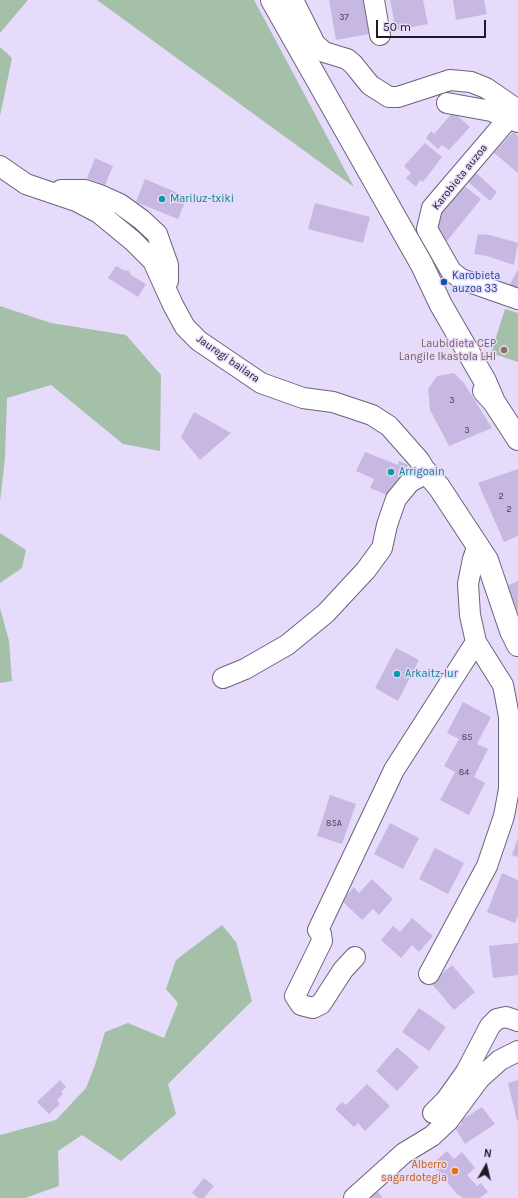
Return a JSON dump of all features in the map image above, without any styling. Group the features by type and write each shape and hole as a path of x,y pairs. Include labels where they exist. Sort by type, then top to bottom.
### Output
{"main road":[{"path":"272,0 422,264 441,305 485,381 494,402 518,439"},
{"path":"427,473 439,487 487,560 511,631 518,646"}],"street":[{"path":"293,0 315,44 324,52 347,59 370,85 389,97 398,97 450,80 471,82 486,88 515,117"},
{"path":"374,0 380,35"},
{"path":"447,103 515,117"},
{"name":"Karobieta auzoa","path":"515,117 432,208 427,229 451,271 461,279 518,298"},
{"name":"Jauregi bailara","path":"0,166 26,184 76,201 105,217 153,261 185,327 200,341 261,383 303,398 333,402 372,415 389,426 420,460 427,473"},
{"path":"223,678 245,669 287,645 326,613 366,570 382,548 387,525 396,499 410,482 427,473"},
{"path":"429,974 487,866 504,816 509,789 509,717 506,695 503,686 476,642 470,615 468,584 472,559 478,545"},
{"path":"355,957 343,970 321,1004 313,1008 301,1005 295,996 322,941 321,934 318,930 394,770 476,642"},
{"path":"433,1113 446,1100 466,1072 490,1026 497,1019 506,1017 518,1021"},
{"path":"354,1198 404,1153 432,1136 448,1121 480,1078 500,1060 518,1051"}],"green space":[{"path":"0,0 28,0 0,33"},
{"path":"97,0 254,0 354,187"},
{"path":"0,47 12,58 0,116"},
{"path":"0,306 51,323 126,335 161,375 160,451 123,444 51,385 7,398 5,458 0,502"},
{"name":"Laubidieta CEP Langile Ikastola LHI","path":"505,309 518,313 518,362 491,353"},
{"path":"0,533 26,550 22,568 0,583"},
{"path":"0,608 9,641 12,681 0,683"},
{"path":"222,925 236,942 252,1001 168,1084 176,1114 121,1161 82,1135 58,1151 59,1186 25,1198 0,1198 0,1135 56,1120 86,1088 105,1032 128,1023 164,1038 178,1003 166,989 176,960"}],"building":[{"path":"329,0 363,0 369,34 336,40"},
{"path":"390,0 423,0 428,24 396,30"},
{"path":"453,0 484,0 487,14 456,20"},
{"path":"453,112 470,127 449,150 442,145 438,149 426,138 431,131 434,134"},
{"path":"513,132 518,136 518,173 494,153"},
{"path":"425,143 442,157 423,182 420,180 416,187 406,178 411,173 404,166"},
{"path":"95,158 113,166 105,185 87,178"},
{"path":"473,170 497,192 490,201 466,180"},
{"name":"Mariluz-txiki","path":"145,179 187,197 178,219 136,202"},
{"path":"463,185 481,199 447,241 433,223"},
{"path":"315,203 370,217 363,243 308,229"},
{"path":"478,234 490,235 518,243 514,265 487,256 474,254"},
{"path":"116,266 123,270 129,271 131,275 146,284 138,297 108,278"},
{"path":"518,269 518,290 509,286"},
{"path":"454,373 464,383 492,428 449,446 430,410 428,389 437,376"},
{"path":"194,412 231,433 200,460 181,437"},
{"name":"Arrigoain","path":"365,452 398,465 399,461 408,465 394,498 370,488 374,479 356,471"},
{"path":"518,469 518,536 504,542 478,483"},
{"path":"518,581 518,613 507,586"},
{"name":"Arkaitz-lur","path":"396,648 419,660 398,701 375,688"},
{"path":"463,702 491,717 477,744 488,749 474,777 485,783 469,815 440,800 455,772 444,766 459,739 447,733"},
{"path":"330,795 356,804 342,844 317,836"},
{"path":"390,823 419,838 403,869 374,854"},
{"path":"518,838 518,857 512,855"},
{"path":"435,848 464,863 448,894 419,879"},
{"path":"502,873 518,880 518,916 515,923 487,912"},
{"path":"372,879 393,899 379,915 373,909 362,920 342,901 354,887 359,893"},
{"path":"412,918 433,936 419,952 412,945 401,958 381,940 393,926 400,932"},
{"path":"518,943 518,975 493,978 489,946"},
{"path":"452,965 475,992 454,1010 431,983"},
{"path":"419,1008 446,1027 429,1051 402,1032"},
{"path":"397,1047 419,1067 397,1091 376,1071"},
{"path":"60,1080 66,1087 61,1092 63,1094 57,1100 60,1104 49,1114 37,1102"},
{"path":"518,1080 518,1121 517,1121 508,1083"},
{"path":"367,1084 390,1106 365,1131 358,1123 354,1127 335,1109 342,1102 346,1105"},
{"path":"482,1107 495,1124 465,1144 455,1128 462,1124 460,1121"},
{"name":"Alberro sagardotegia","path":"447,1151 454,1159 462,1152 475,1168 467,1175 477,1186 481,1183 488,1192 480,1198 463,1198 457,1194 432,1164"},
{"path":"204,1178 214,1186 204,1198 198,1198 192,1193"},
{"path":"373,1186 383,1198 358,1198"}],"place":[{"name":"Mariluz-txiki","path":"162,199"},
{"name":"Karobieta auzoa 33","path":"444,282"},
{"name":"Laubidieta CEP Langile Ikastola LHI","path":"504,350"},
{"name":"Arrigoain","path":"391,472"},
{"name":"Arkaitz-lur","path":"397,674"},
{"name":"Alberro sagardotegia","path":"455,1171"}]}
